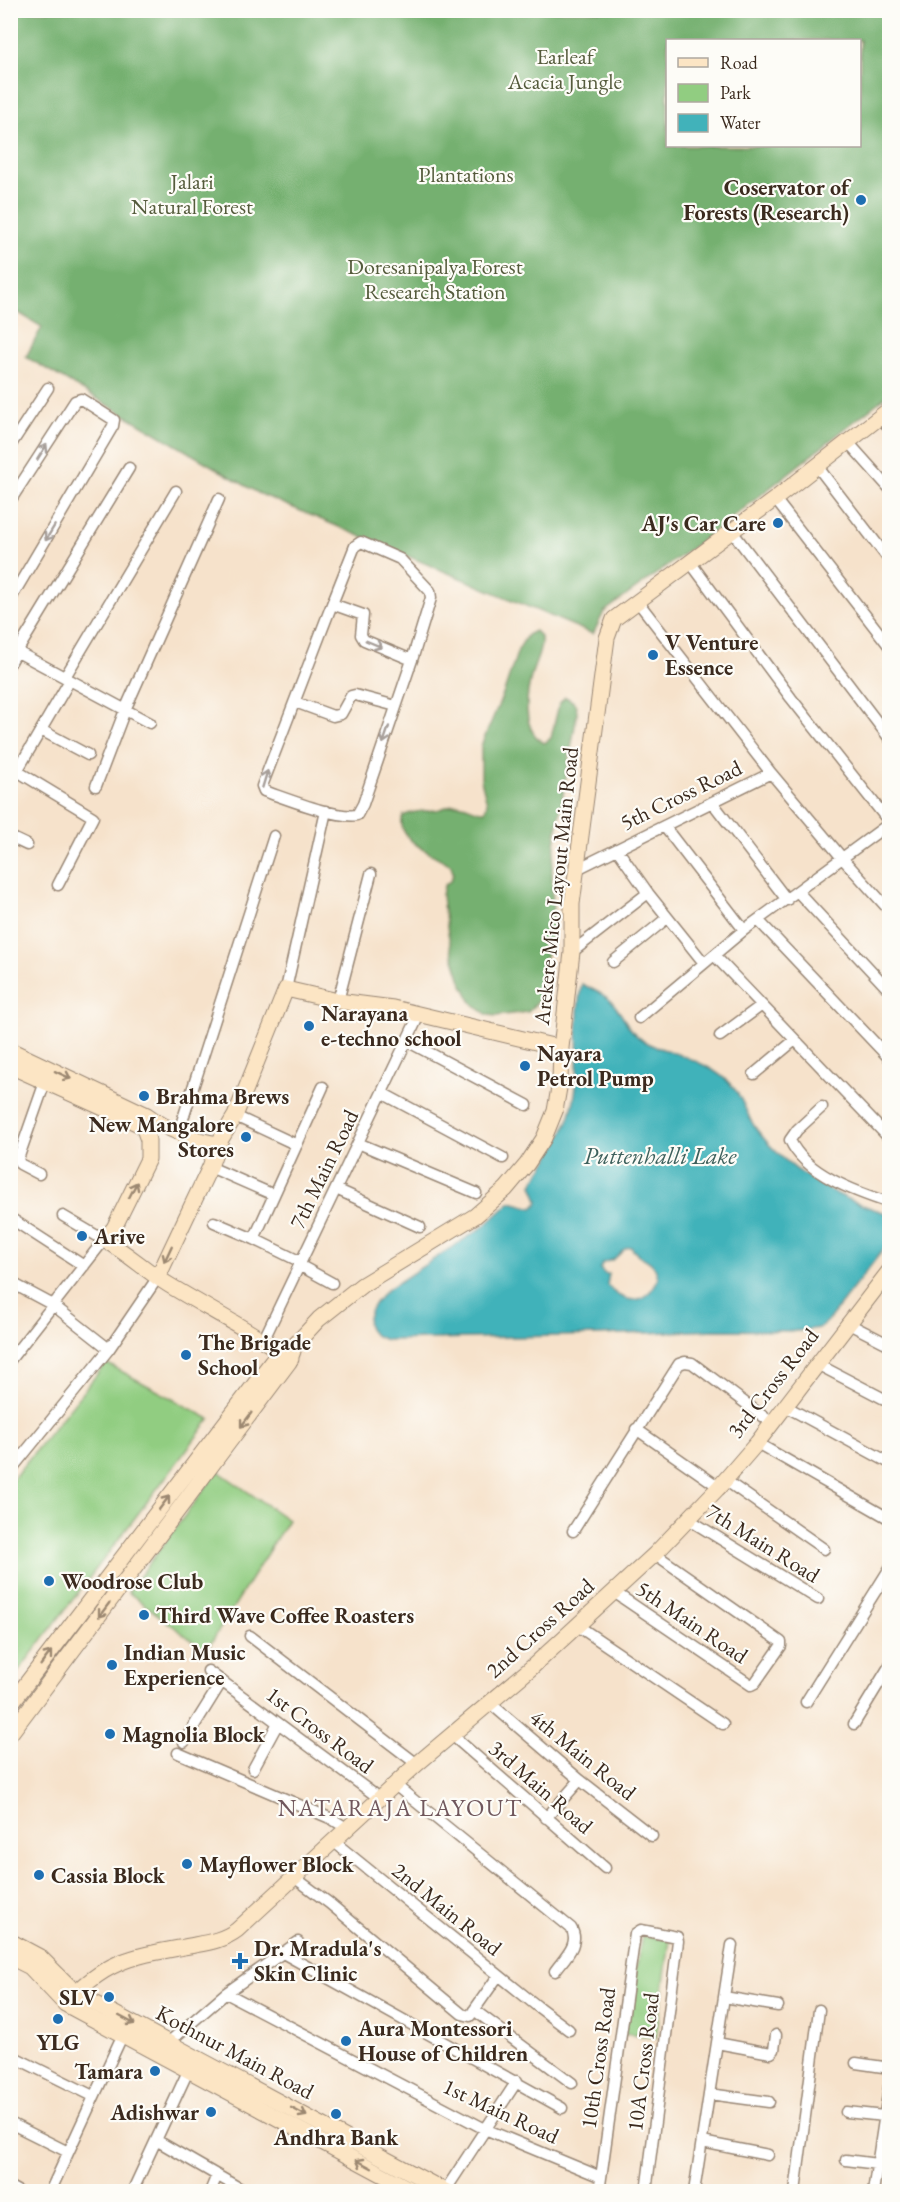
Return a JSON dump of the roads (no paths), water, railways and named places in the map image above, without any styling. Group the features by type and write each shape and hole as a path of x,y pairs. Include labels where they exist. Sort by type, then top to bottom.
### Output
{"street":[{"path":"10,446 48,388"},
{"path":"10,501 75,400 81,399 114,420 113,426 10,600"},
{"name":"Arekere Mico Layout Main Road","path":"288,1352 319,1319 362,1285 475,1216 506,1189 527,1164 544,1138 560,1082 561,1048 572,952 572,904 607,638 614,619 848,442 886,418"},
{"path":"848,442 890,489"},
{"path":"817,466 890,561"},
{"path":"10,663 14,650 129,468"},
{"path":"10,782 176,491"},
{"path":"96,786 125,710 219,499"},
{"path":"775,499 890,647"},
{"path":"731,530 890,738"},
{"path":"361,542 400,559 430,591 431,598 412,660 363,804 357,815 350,817 326,811 261,789 357,543 361,542"},
{"path":"639,1018 744,930 889,823 791,698 690,562"},
{"name":"5th Cross Road","path":"577,869 771,773 638,602"},
{"path":"332,604 363,615 361,635 364,640 412,660"},
{"path":"14,650 150,723"},
{"path":"295,702 333,716 341,714 351,696 396,706"},
{"path":"40,730 88,755"},
{"path":"17,771 93,817 58,885"},
{"path":"771,773 890,911"},
{"path":"712,802 787,900"},
{"path":"10,1471 109,1349 158,1277 210,1167 218,1144 235,1116 286,989 326,811"},
{"path":"664,826 744,930"},
{"path":"179,1131 274,836"},
{"path":"10,837 27,845"},
{"path":"617,849 648,894 704,963"},
{"path":"338,1001 371,874"},
{"path":"798,892 890,991"},
{"path":"572,952 648,894"},
{"path":"613,962 667,918"},
{"path":"758,920 890,1059"},
{"path":"714,955 890,1139"},
{"path":"286,989 338,1001 393,1008 561,1048"},
{"path":"720,1036 762,1005"},
{"name":"7th Main Road","path":"264,1339 419,1015"},
{"path":"754,1074 795,1040"},
{"path":"407,1041 528,1105"},
{"path":"10,1050 149,1121"},
{"path":"10,1066 45,1082 201,1141 218,1144"},
{"path":"39,1174 20,1164 18,1159 45,1082"},
{"path":"254,1239 323,1087"},
{"path":"382,1093 503,1158"},
{"path":"822,1107 797,1130 790,1140 794,1149 807,1163 836,1181 890,1203"},
{"path":"235,1116 297,1145"},
{"path":"10,1360 114,1228 148,1159 149,1121"},
{"path":"358,1143 476,1193"},
{"path":"210,1167 274,1195"},
{"path":"336,1189 420,1227"},
{"path":"63,1216 122,1250 158,1277 288,1352"},
{"path":"10,1218 84,1266"},
{"path":"214,1222 254,1239 332,1283"},
{"name":"3rd Cross Road","path":"688,1519 757,1443 847,1323 887,1279"},
{"path":"10,1282 53,1305 109,1349"},
{"path":"847,1323 890,1345"},
{"path":"10,1705 288,1352"},
{"path":"10,1734 288,1352"},
{"path":"573,1531 679,1364 692,1363 772,1423"},
{"path":"817,1364 890,1402"},
{"path":"785,1406 890,1463"},
{"path":"636,1429 824,1549"},
{"path":"757,1443 890,1519"},
{"name":"7th Main Road","path":"688,1519 818,1599"},
{"name":"2nd Cross Road","path":"70,1998 112,1965 135,1955 228,1937 394,1784 578,1626 655,1554 688,1519"},
{"name":"5th Main Road","path":"614,1592 751,1685 755,1683 781,1646 781,1642 655,1554"},
{"path":"806,1702 890,1568"},
{"path":"578,1626 723,1724"},
{"path":"250,1636 417,1764"},
{"path":"854,1724 885,1684 890,1665"},
{"name":"1st Cross Road","path":"208,1671 379,1798"},
{"path":"184,1742 222,1682"},
{"name":"4th Main Road","path":"490,1703 580,1780 652,1836"},
{"path":"253,1769 278,1723"},
{"name":"3rd Main Road","path":"452,1735 605,1868"},
{"path":"178,1753 348,1828"},
{"path":"546,1818 580,1780"},
{"path":"394,1784 572,1928 575,1942 555,1971"},
{"name":"2nd Main Road","path":"333,1841 498,1976 569,2030"},
{"path":"294,1876 470,2013 572,2083"},
{"name":"10th Cross Road","path":"599,2192 635,1934 638,1931 677,1937"},
{"name":"10A Cross Road","path":"646,2192 677,1937"},
{"name":"Kothnur Main Road","path":"10,1941 39,1959 70,1998 123,2034 165,2049 189,2069 415,2192"},
{"path":"165,2049 226,1993 298,1942"},
{"path":"694,2192 732,1945"},
{"path":"281,1952 517,2081 562,2109"},
{"name":"Kothnur Main Road","path":"10,1957 39,1959"},
{"path":"470,2013 498,1976"},
{"name":"1st Main Road","path":"226,1993 485,2129 601,2177"},
{"path":"724,1997 778,2006"},
{"name":"Kothnur Main Road","path":"70,1998 165,2049 446,2191"},
{"path":"795,2192 819,2010"},
{"path":"50,2192 123,2034"},
{"path":"717,2043 771,2053 774,2050 776,2035"},
{"path":"10,2055 93,2096"},
{"path":"856,2063 890,2068"},
{"path":"132,2192 189,2069"},
{"path":"446,2191 517,2081"},
{"path":"873,2192 890,2081"},
{"path":"709,2094 769,2102"},
{"path":"846,2112 884,2116"},
{"path":"10,2123 68,2152"},
{"path":"156,2140 246,2192"},
{"path":"702,2142 768,2155"},
{"path":"846,2160 877,2164"},
{"path":"210,2192 217,2175"},
{"path":"10,2187 19,2192"}],"water":[{"name":"Puttenhalli Lake","path":"582,984 610,1000 632,1031 644,1041 693,1060 719,1074 737,1092 757,1130 784,1159 800,1172 834,1192 889,1214 889,1242 827,1322 819,1328 797,1331 715,1330 387,1340 370,1331 368,1318 371,1310 388,1289 483,1227 511,1202 533,1208 537,1204 538,1200 532,1185 555,1148 572,1108 577,1077 579,999","holes":["631,1247 654,1266 658,1279 648,1294 635,1300 621,1297 614,1292 607,1285 609,1274 605,1274 600,1269 603,1263 614,1259 626,1248"]}],"place":[{"name":"Coservator of Forests (Research)","path":"861,200"},
{"name":"AJ's Car Care","path":"778,523"},
{"name":"V Venture Essence","path":"653,655"},
{"name":"Narayana e-techno school","path":"309,1026"},
{"name":"Nayara Petrol Pump","path":"525,1066"},
{"name":"Brahma Brews","path":"144,1096"},
{"name":"New Mangalore Stores","path":"246,1137"},
{"name":"Arive","path":"82,1236"},
{"name":"The Brigade School","path":"186,1355"},
{"name":"Woodrose Club","path":"49,1581"},
{"name":"Third Wave Coffee Roasters","path":"144,1615"},
{"name":"Indian Music Experience","path":"112,1665"},
{"name":"Magnolia Block","path":"110,1734"},
{"name":"Mayflower Block","path":"187,1864"},
{"name":"Cassia Block","path":"39,1875"},
{"name":"Dr. Mradula's Skin Clinic","path":"240,1961"},
{"name":"SLV","path":"109,1997"},
{"name":"YLG","path":"58,2019"},
{"name":"Aura Montessori House of Children","path":"346,2041"},
{"name":"Tamara","path":"155,2071"},
{"name":"Adishwar","path":"211,2112"},
{"name":"Andhra Bank","path":"336,2114"}],"district":[{"name":"NATARAJA LAYOUT","path":"400,1807"}],"park label":[{"name":"Earleaf Acacia Jungle","path":"565,68"},
{"name":"Plantations","path":"466,174"},
{"name":"Jalari Natural Forest","path":"192,194"},
{"name":"Doresanipalya Forest Research Station","path":"435,278"}]}
